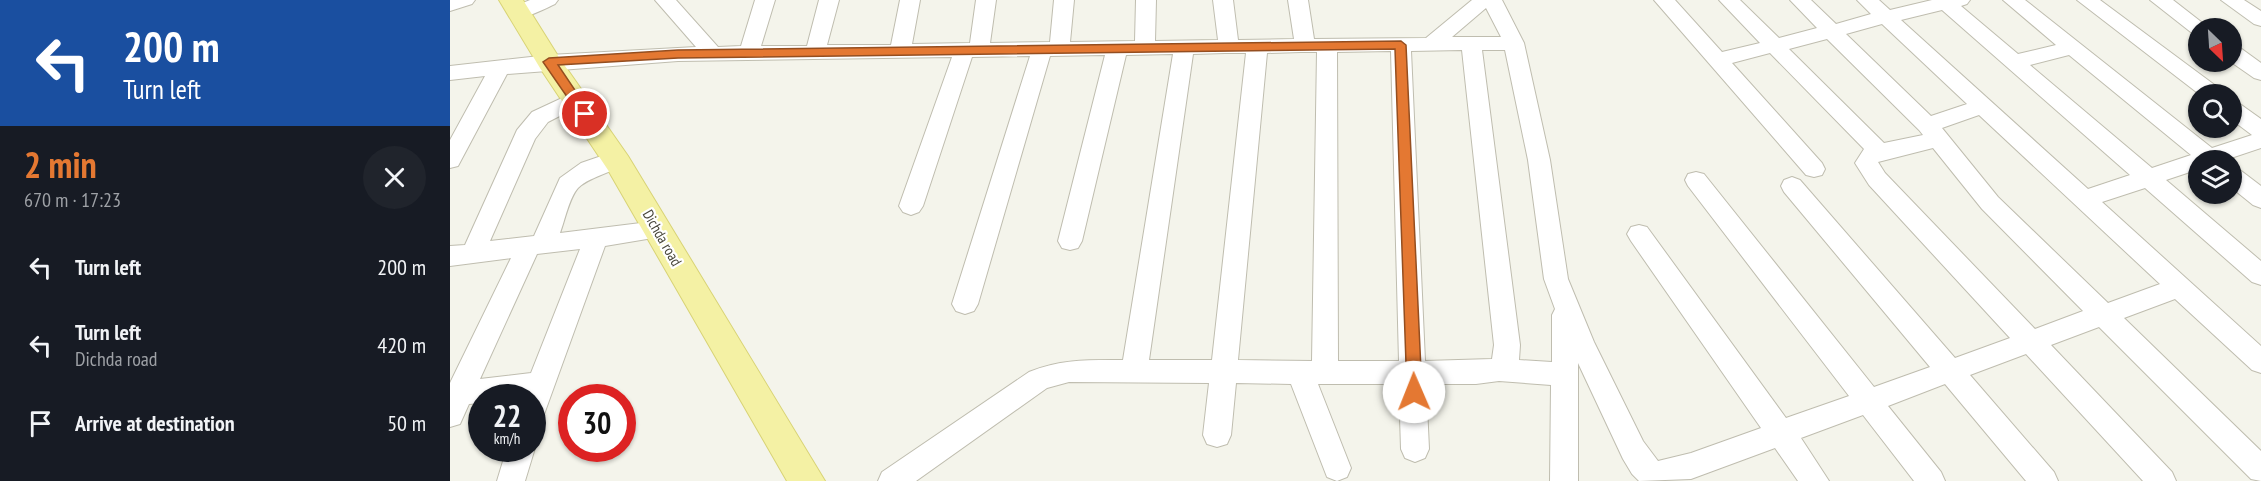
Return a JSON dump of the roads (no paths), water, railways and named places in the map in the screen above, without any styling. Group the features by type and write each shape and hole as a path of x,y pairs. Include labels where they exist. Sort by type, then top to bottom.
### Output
{"main road":[{"name":"Dichda road","path":"514,6 549,62 616,159 807,481"}],"street":[{"path":"450,5 465,0"},
{"path":"514,6 548,0"},
{"path":"664,0 713,54"},
{"path":"749,54 765,0"},
{"path":"815,54 829,0"},
{"path":"900,52 910,0"},
{"path":"911,206 972,51 987,0"},
{"path":"965,304 1051,49 1064,0"},
{"path":"1145,48 1146,0"},
{"path":"1223,0 1229,48"},
{"path":"1298,0 1316,47 1328,109 1312,373 1336,468"},
{"path":"1432,44 1484,0"},
{"path":"1492,0 1514,43 1539,160 1552,258 1566,306 1642,465 1653,475 1696,474 1780,432 2179,287"},
{"path":"1664,0 1815,169"},
{"path":"1729,0 1880,152"},
{"path":"1800,0 1933,132 1990,203 2261,470"},
{"path":"1867,0 2261,362"},
{"path":"2013,0 2193,150"},
{"path":"2087,0 2200,84"},
{"path":"2160,0 2188,20"},
{"path":"2231,0 2261,20"},
{"path":"1719,60 1949,1 2014,62 2261,275"},
{"path":"1471,43 1507,345 1505,364 1499,370"},
{"path":"450,73 549,62 713,54 1514,43"},
{"path":"1401,45 1415,449"},
{"path":"1134,371 1184,48"},
{"path":"1217,435 1257,48"},
{"path":"2014,62 2072,48"},
{"path":"1070,241 1117,49"},
{"path":"2242,59 2261,73"},
{"path":"450,160 499,69"},
{"path":"461,254 525,136 540,117 575,99"},
{"path":"1983,106 1933,132 1880,152 1868,158 1866,163 1870,171 2162,481"},
{"path":"2242,116 2261,130"},
{"path":"2234,150 2261,141"},
{"path":"453,401 568,184 589,169 616,159"},
{"path":"2084,199 2188,165"},
{"path":"1696,180 1931,481"},
{"path":"2242,184 2261,199"},
{"path":"1792,186 2044,481"},
{"path":"461,254 657,230"},
{"path":"1640,234 1815,481"},
{"path":"453,401 541,383 596,238"},
{"path":"1564,481 1566,306"},
{"path":"892,481 1038,380 1052,374 1069,371 1476,373 1499,370 1565,374"},
{"path":"511,481 517,462"}]}
